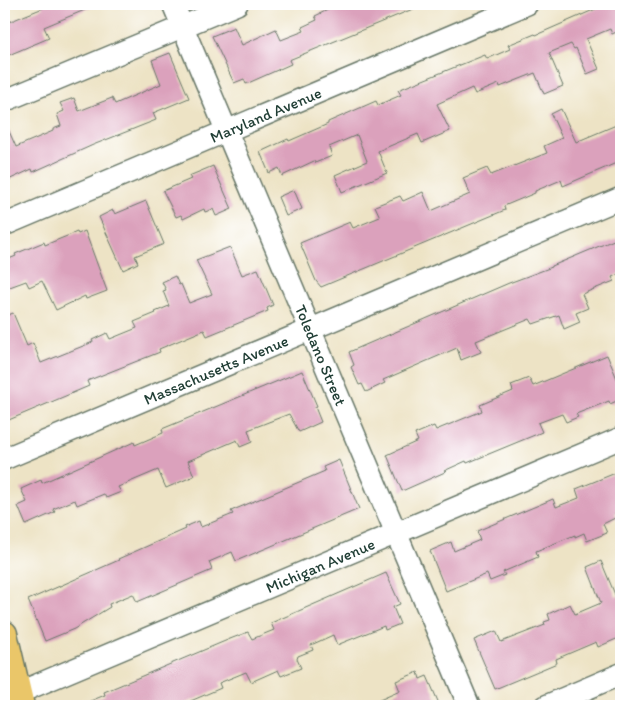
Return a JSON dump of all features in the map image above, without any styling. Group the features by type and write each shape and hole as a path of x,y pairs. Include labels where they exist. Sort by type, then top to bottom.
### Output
{"main road":[{"path":"4,634 19,700"}],"street":[{"name":"Toledano Street","path":"173,4 469,706"},
{"path":"4,101 236,4"},
{"name":"Maryland Avenue","path":"4,225 527,4"},
{"name":"Massachusetts Avenue","path":"4,459 621,198"},
{"name":"Michigan Avenue","path":"19,700 395,534 621,438"},
{"path":"546,706 621,674"}],"building":[{"path":"41,4 99,4 44,27 49,38 4,57 4,24 43,8"},
{"path":"330,4 425,4 289,60 291,64 246,84 244,79 234,83 212,36 234,27 242,45 276,29 281,40 304,31 302,27 317,20 315,16 332,8"},
{"path":"607,4 621,4 621,30 612,34 610,29 586,39 599,69 587,74 576,48 574,49 571,44 549,53 563,86 544,94 535,73 500,87 499,84 475,94 472,88 437,104 450,131 422,143 418,134 378,151 387,173 342,192 335,175 367,161 357,135 329,147 332,156 315,163 314,161 282,176 279,168 269,173 260,152 328,124 328,122 376,101 378,105 401,95 398,90 485,55 487,59 510,49 508,45"},
{"path":"170,53 189,98 153,113 156,120 93,145 33,172 32,169 4,182 4,120 16,147 61,126 57,114 64,111 60,103 74,98 79,111 112,98 115,104 161,84 152,60"},
{"path":"561,109 576,142 621,123 621,161 563,186 561,180 504,206 505,210 321,287 316,281 300,243 350,222 353,228 380,217 375,206 400,196 403,201 423,192 431,211 470,194 463,178 487,168 491,175 547,153 544,146 562,138 551,114"},
{"path":"213,166 232,209 216,216 213,209 205,212 204,209 183,219 181,215 176,217 163,191 191,179 189,176"},
{"path":"294,190 302,209 286,216 278,197"},
{"path":"146,201 164,244 135,256 138,263 123,270 99,217 113,210 115,214"},
{"path":"85,231 107,291 86,299 85,296 56,310 42,281 29,287 26,281 7,288 4,281 4,261 16,256 15,254 44,242 45,245 77,232 78,234"},
{"path":"621,237 621,273 612,277 614,281 582,294 588,308 576,313 580,322 564,329 559,315 533,324 530,319 476,341 481,352 461,360 457,348 383,380 385,383 366,392 362,384 359,385 351,367 354,365 349,352"},
{"path":"230,247 242,275 258,269 273,305 267,308 268,311 207,336 204,330 159,349 160,352 87,381 89,386 4,422 4,317 13,313 27,346 33,343 41,363 93,342 92,340 107,333 110,339 137,328 134,322 169,306 163,291 166,290 162,282 175,276 179,285 181,284 189,303 212,294 196,260"},
{"path":"607,355 621,388 621,399 610,404 609,401 576,414 578,417 566,422 562,414 538,423 542,432 467,463 466,461 402,491 387,455 418,441 415,434 434,426 436,430 482,411 480,405 513,391 511,385 529,378 533,386"},
{"path":"302,371 317,406 315,407 321,422 299,432 289,414 248,430 252,442 240,447 237,440 188,461 194,476 166,488 158,470 118,487 121,492 106,498 104,494 77,505 75,500 53,509 55,512 26,525 18,506 27,502 21,489 41,480 42,483 134,442 135,445 163,433 162,429"},
{"path":"339,460 359,509 236,561 232,552 209,562 212,570 137,602 133,594 109,604 110,607 74,629 45,641 28,600 119,560 199,521 201,527 233,514 231,511 325,471 323,467"},
{"path":"618,472 621,478 621,510 615,513 617,517 603,524 607,533 587,541 584,533 575,537 575,535 536,551 538,557 503,572 505,575 490,581 487,574 446,591 430,551 451,542 454,551 480,540 477,531 553,499 556,507 579,498 576,489"},
{"path":"601,561 616,597 621,595 621,637 598,647 596,642 556,659 557,663 495,689 474,640 496,631 501,642 545,625 544,622 550,620 548,614 570,604 575,614 601,603 587,567"},
{"path":"386,573 400,604 393,607 400,624 385,630 384,626 337,645 333,635 311,645 313,650 298,656 297,659 301,668 281,676 278,670 251,682 246,672 219,683 221,688 179,706 78,706 105,695 104,692 248,632 252,639 274,630 271,623"},
{"path":"418,672 420,679 427,676 440,706 366,706 400,691 396,681"}]}
